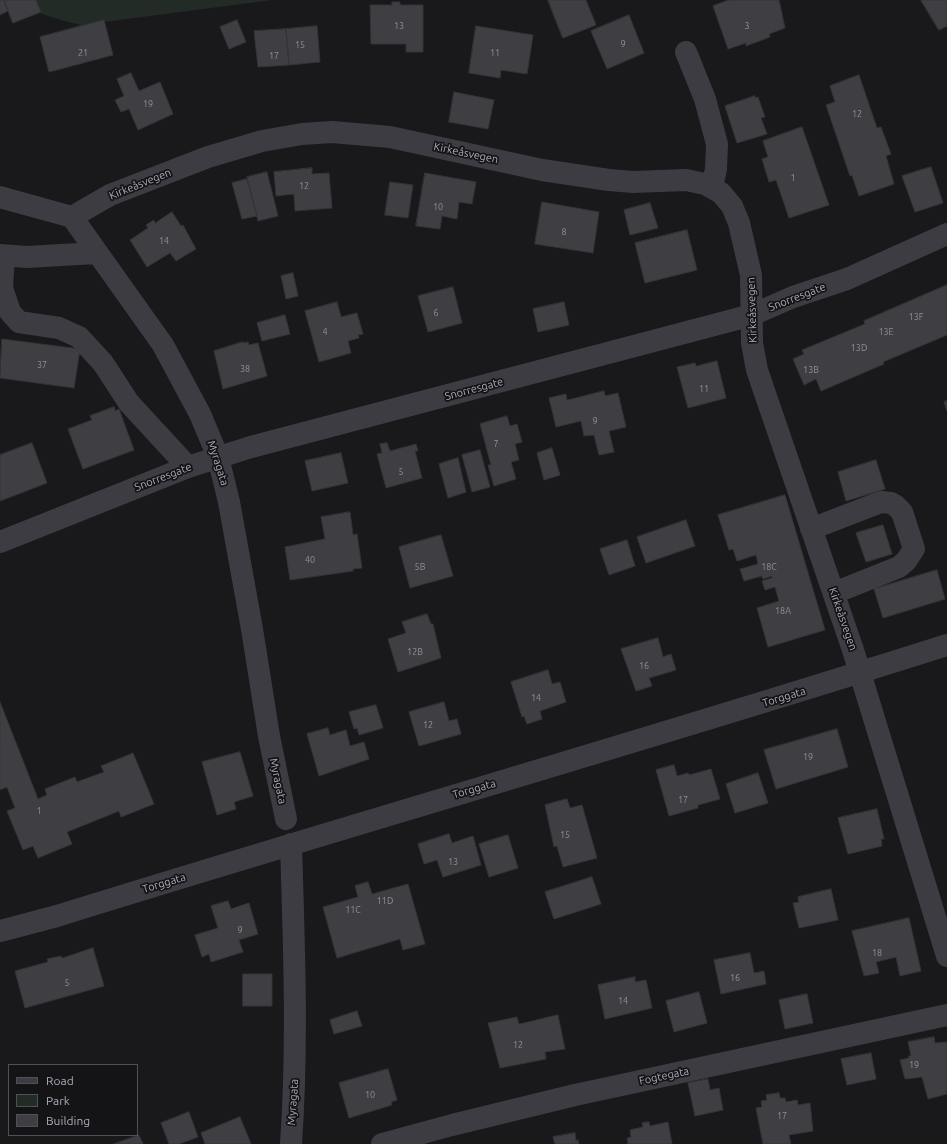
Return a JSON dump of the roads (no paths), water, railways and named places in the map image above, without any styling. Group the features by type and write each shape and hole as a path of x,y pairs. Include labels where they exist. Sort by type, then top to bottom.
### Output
{"street":[{"path":"686,52 705,99 717,144 716,169 712,188"},
{"name":"Kirkeåsvegen","path":"72,217 110,195 208,157 262,141 302,134 332,132 390,137 542,170 609,180 633,182 686,180 706,184 721,193 732,206 739,224 751,275 752,343 757,370 861,672 947,956"},
{"path":"0,197 72,217"},
{"name":"Myragata","path":"72,217 96,253 163,345 200,414 218,457 232,517 269,736 286,819"},
{"name":"Snorresgate","path":"0,542 188,467 218,457 752,315 793,297 847,279 947,234"},
{"path":"96,253 27,257 2,256 2,288 10,312 19,322 59,328 80,337 103,363 130,403 188,467"},
{"path":"811,529 882,502 896,506 902,512 911,536 914,549 899,567 834,593"},
{"name":"Torggata","path":"0,931 57,916 291,844 775,700 947,645"},
{"name":"Myragata","path":"290,1144 295,1081 295,986 291,844"},
{"name":"Fogtegata","path":"382,1144 575,1095 947,1015"}]}
